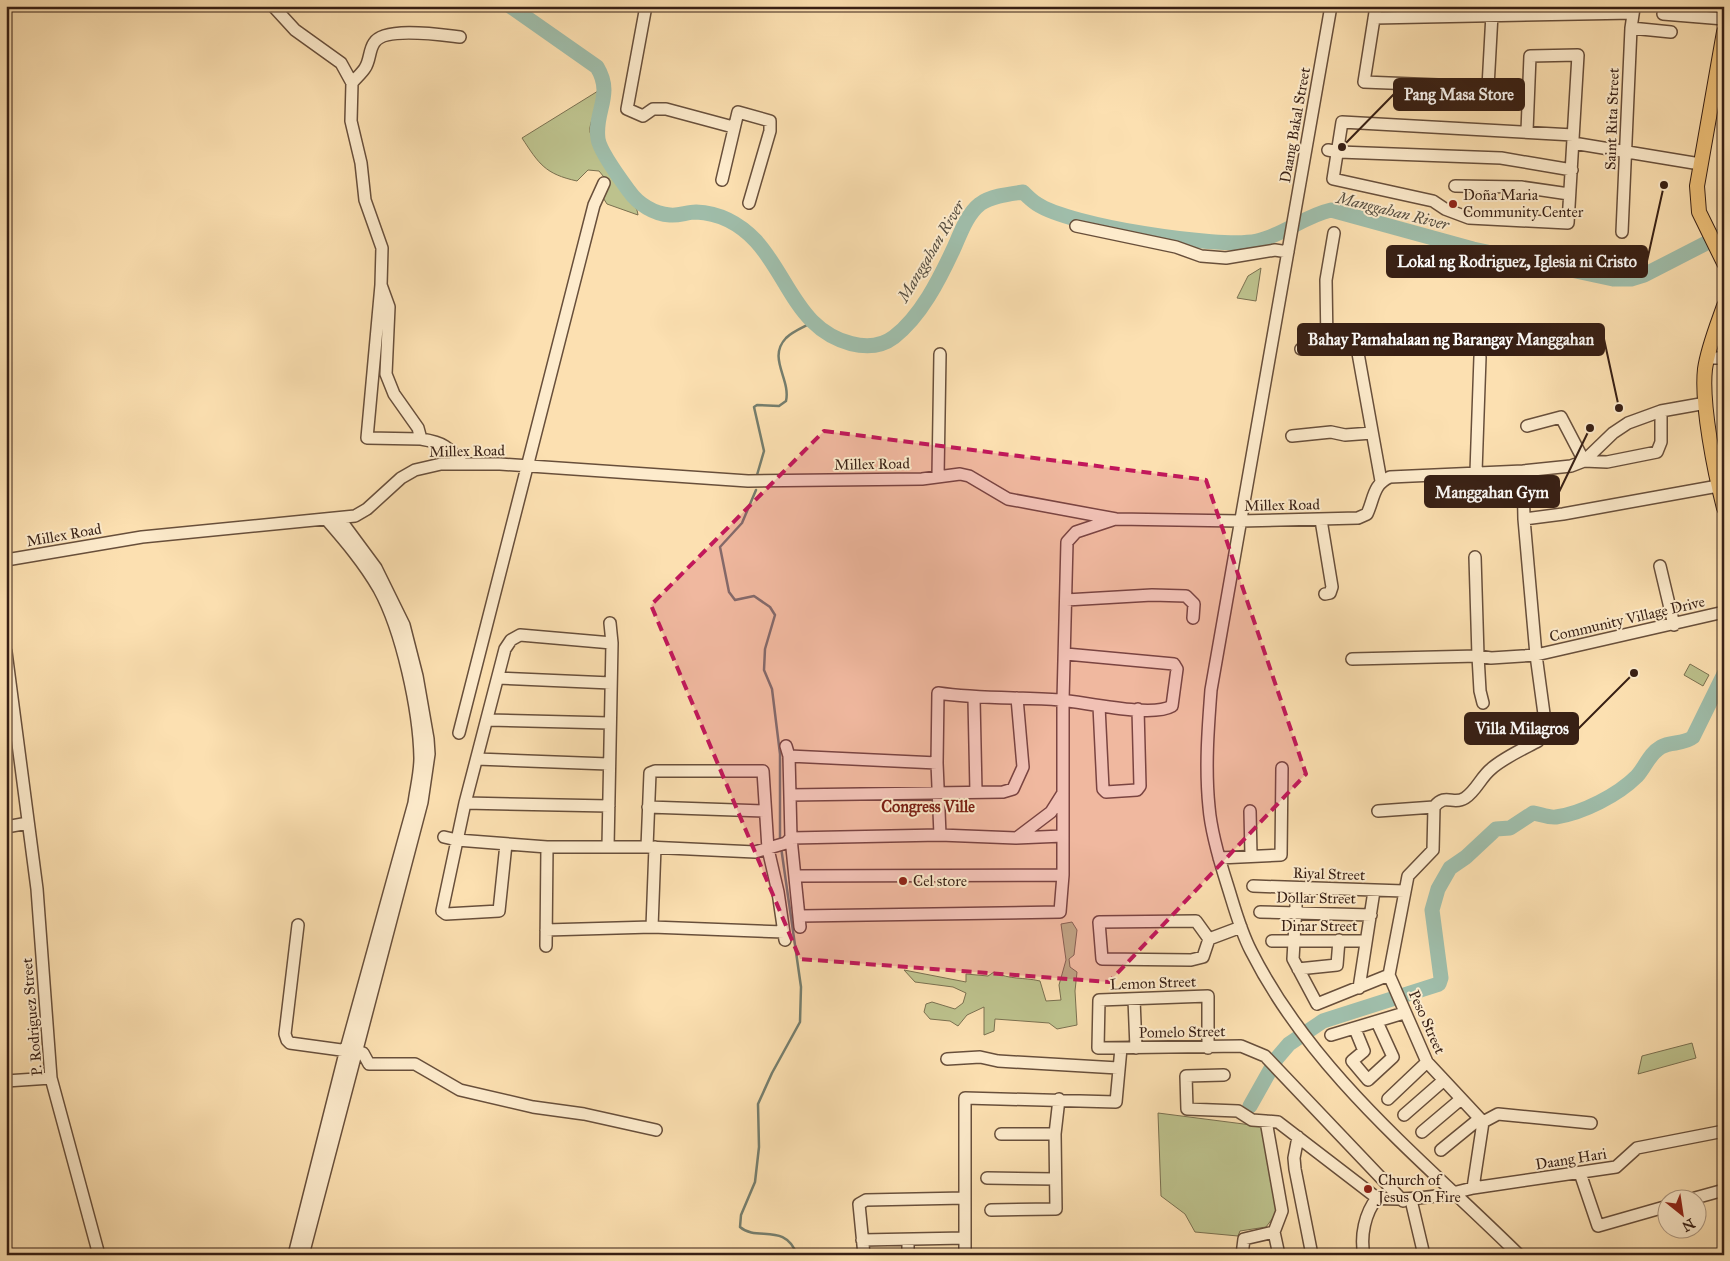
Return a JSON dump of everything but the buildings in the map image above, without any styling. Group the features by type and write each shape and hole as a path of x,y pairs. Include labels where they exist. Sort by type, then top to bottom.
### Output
{"main road":[{"path":"1723,262 1699,212 1697,195 1700,164 1724,32"},
{"path":"1724,306 1708,358 1705,376 1706,403 1718,486 1724,508"}],"street":[{"path":"274,6 295,30 341,62 352,83 352,121 361,163 365,200 382,248 381,285 367,438 421,439 440,442 447,446 463,464"},
{"path":"646,6 627,109 643,116 652,109 672,110 733,127"},
{"name":"Daang Bakal Street","path":"1330,6 1211,690 1206,746 1209,808 1219,858 1241,927 1250,950 1276,996 1303,1034 1389,1133 1455,1193 1517,1254"},
{"path":"1492,14 1488,87 1364,82 1375,12 1492,14 1634,10"},
{"name":"Saint Rita Street","path":"1622,232 1631,28 1634,10"},
{"path":"1631,28 1666,32 1663,10 1724,19"},
{"path":"352,83 366,68 373,44 378,37 420,33 460,37"},
{"path":"1527,131 1530,56 1578,55 1573,139 1572,170 1568,223 1469,218 1445,209 1433,201 1334,179 1333,151 1342,122 1527,131 1573,139 1626,151 1700,164"},
{"path":"722,180 733,127 739,112 767,118 771,124 749,204"},
{"path":"1333,151 1501,158 1572,170"},
{"path":"459,733 529,466 594,205 604,182"},
{"path":"1455,186 1521,187 1570,194"},
{"path":"1076,226 1176,247 1201,256 1226,258 1274,250 1288,250"},
{"path":"1327,345 1326,280 1334,233"},
{"path":"381,285 389,307 386,374 388,383 418,428 421,439"},
{"path":"1301,349 1356,342 1381,481 1402,476 1524,471 1571,466 1584,461 1613,433 1628,423 1661,411 1706,403"},
{"path":"938,476 940,354"},
{"path":"1476,472 1480,357"},
{"path":"1708,358 1724,358"},
{"path":"1584,461 1607,462 1657,452 1660,442 1661,411"},
{"path":"1528,426 1561,417 1584,461"},
{"path":"1292,436 1331,432 1345,435 1372,433"},
{"name":"Millex Road","path":"6,560 142,537 355,516 367,509 392,484 415,470 441,464 529,466 748,481 922,478 960,474 969,476 1008,499 1116,519 1240,521 1358,518 1367,514 1375,490 1381,481"},
{"path":"1378,810 1434,807 1443,800 1457,801 1464,799 1492,768 1538,741 1543,734 1544,714 1536,655 1524,519 1524,471"},
{"path":"1524,519 1563,514 1718,486"},
{"path":"339,518 376,568 404,625 425,715 429,754 422,802 352,1051"},
{"path":"937,763 788,751 790,795 788,841 795,876 800,922 1060,912 1064,836 1063,700 1066,654 1067,542 1076,532 1116,519"},
{"path":"294,1255 316,1188 352,1051 414,803 420,757 416,718 396,627 387,606 358,556 326,520"},
{"path":"1321,520 1332,587 1330,593 1325,594"},
{"path":"1475,557 1478,656 1480,691 1483,703"},
{"path":"1660,566 1674,625"},
{"path":"1066,600 1152,595 1186,596 1194,604 1193,618"},
{"name":"Community Village Drive","path":"1352,659 1478,656 1492,658 1536,655 1674,625 1724,612"},
{"path":"608,847 608,764 612,682 610,623"},
{"path":"506,844 499,911 446,914 442,911 465,802 488,720 505,648 511,640 520,635 612,643"},
{"name":"P. Rodriguez Street","path":"6,652 37,888 52,1078 100,1255"},
{"path":"940,835 937,763 938,693 974,699 1063,700 1099,706 1138,709 1166,710 1172,706 1177,669 1174,664 1066,654"},
{"path":"498,678 612,682"},
{"path":"790,795 1002,792 1013,789 1023,767 1017,698"},
{"path":"974,699 976,792"},
{"path":"1099,706 1103,789 1106,792 1137,790 1140,786 1138,709"},
{"path":"488,720 609,724"},
{"path":"477,759 608,764"},
{"path":"1219,858 1281,855 1282,768"},
{"path":"546,930 652,927 784,936 764,811 763,771 654,771 650,773 648,807 651,847 652,927"},
{"path":"1016,838 1051,812 1063,793"},
{"path":"465,802 609,806"},
{"path":"648,807 764,811"},
{"path":"1298,888 1293,959 1317,1004 1389,975 1408,876 1433,850 1434,807"},
{"path":"1250,811 1251,855"},
{"path":"6,826 28,823"},
{"path":"444,837 457,840 547,847 651,847 755,852 788,841 940,835 1016,838 1064,836"},
{"path":"546,946 547,847"},
{"path":"795,876 1063,875"},
{"name":"Riyal Street","path":"1253,886 1374,891 1404,890"},
{"path":"1359,988 1374,891"},
{"name":"Dollar Street","path":"1260,912 1371,915"},
{"path":"1196,921 1209,939 1203,957 1192,960 1102,960 1100,922 1196,921"},
{"path":"298,925 290,986 286,1040 295,1044 363,1053 367,1062 373,1066 415,1064 460,1090 533,1107 584,1114 656,1130"},
{"path":"1209,939 1241,927"},
{"path":"1298,969 1336,965 1338,940"},
{"name":"Dinar Street","path":"1272,941 1366,941"},
{"name":"Peso Street","path":"1389,975 1427,1062 1481,1120"},
{"name":"Lemon Street","path":"1098,1048 1099,1000 1208,996 1208,1048"},
{"path":"1134,999 1136,1048"},
{"path":"1331,1035 1404,1013"},
{"path":"1355,1029 1364,1051 1352,1061 1368,1080 1392,1057 1376,1022"},
{"name":"Pomelo Street","path":"1098,1048 1208,1048 1241,1046 1265,1056 1354,1151 1407,1200"},
{"path":"965,1255 965,1098 1116,1102 1121,1048"},
{"path":"947,1059 980,1058 998,1062 1118,1068"},
{"path":"1388,1099 1427,1062"},
{"path":"1224,1075 1186,1076 1187,1109 1238,1111 1252,1120 1278,1122 1377,1198 1367,1210 1362,1246 1364,1255"},
{"path":"6,1080 52,1078"},
{"path":"1404,1115 1444,1080"},
{"path":"991,1210 1056,1209 1055,1134 1059,1099"},
{"path":"1422,1132 1461,1099"},
{"path":"1442,1150 1481,1120 1498,1114 1591,1124"},
{"path":"1473,1188 1481,1120"},
{"path":"1266,1121 1282,1211 1274,1232 1278,1255"},
{"name":"Daang Hari","path":"1377,1198 1407,1200 1455,1193 1473,1188 1616,1167 1632,1152 1643,1146 1724,1131"},
{"path":"1001,1134 1055,1134"},
{"path":"1298,1137 1295,1163 1301,1206 1312,1255"},
{"path":"1580,1173 1598,1226 1658,1209"},
{"path":"987,1178 1055,1179"},
{"path":"304,1255 316,1188"},
{"path":"1708,1194 1724,1190"},
{"path":"864,1255 859,1204 866,1200 965,1198"},
{"path":"1407,1200 1424,1255"},
{"path":"1242,1255 1244,1239 1274,1232"},
{"path":"862,1240 965,1238"},
{"path":"908,1240 908,1255"}],"highlighted area":[{"path":"824,431 1206,480 1306,774 1109,982 800,959 651,605"}],"green space":[{"path":"598,91 598,102 590,132 607,166 624,194 636,208 638,215 607,204 600,193 608,182 599,171 588,170 577,181 557,175 538,161 522,138"},
{"path":"1261,268 1256,301 1237,298 1248,276"},
{"path":"1690,664 1709,675 1703,686 1684,675"},
{"path":"1072,922 1077,930 1074,955 1069,959 1070,967 1077,972 1075,991 1077,1025 1057,1029 1049,1023 995,1019 994,1031 984,1035 984,1007 967,1015 958,1026 950,1021 930,1019 924,1012 926,1004 932,1002 955,1009 963,1003 966,993 953,987 915,982 904,970 966,982 966,974 988,976 994,972 1000,975 1040,981 1046,1001 1061,1000 1059,985 1066,960 1061,924"},
{"path":"1692,1043 1696,1058 1638,1074 1642,1056"},
{"path":"1158,1113 1267,1127 1278,1211 1266,1227 1240,1231 1238,1236 1195,1232 1185,1214 1161,1196"}],"waterway":[{"name":"Manggahan River","path":"510,6 597,67 604,86 598,139 616,173 637,200 647,208 664,214 705,213 729,220 750,235 764,250 797,303 812,321 830,335 851,344 873,345 884,343 894,337 913,319 928,297 948,261 964,226 975,209 989,199 1023,192 1037,204 1054,212 1080,220 1145,234 1211,242 1238,243 1257,241 1331,210 1473,249 1613,279 1631,279 1644,275 1724,234"},
{"path":"757,475 764,451 754,407 757,405 779,406 786,401 787,393 779,361 781,346 786,338 795,331 813,322"},
{"path":"756,490 742,523 720,547 729,592 735,600 754,596 770,607 775,615 765,649 764,670 772,689 780,754 780,842"},
{"path":"1250,1106 1277,1058 1289,1044 1323,1021 1439,984 1441,978 1432,910 1438,889 1450,868 1466,857 1496,829 1510,828 1533,813 1553,817 1577,812 1600,802 1620,790 1637,776 1657,750 1665,745 1685,741 1693,737 1724,674"},
{"path":"781,847 801,987 800,1022 772,1073 758,1104 759,1147 755,1182 741,1215 740,1227 754,1233 770,1234 785,1239 792,1245 797,1255"}],"place":[{"name":"Pang Masa Store","path":"1342,147"},
{"name":"Lokal ng Rodriguez, Iglesia ni Cristo","path":"1664,185"},
{"name":"Doña Maria Community Center","path":"1453,204"},
{"name":"Bahay Pamahalaan ng Barangay Manggahan","path":"1619,408"},
{"name":"Manggahan Gym","path":"1590,428"},
{"name":"Villa Milagros","path":"1634,673"},
{"name":"Cel store","path":"903,881"},
{"name":"Church of Jesus On Fire","path":"1368,1189"}],"district":[{"name":"Congress Ville","path":"928,806"}]}
